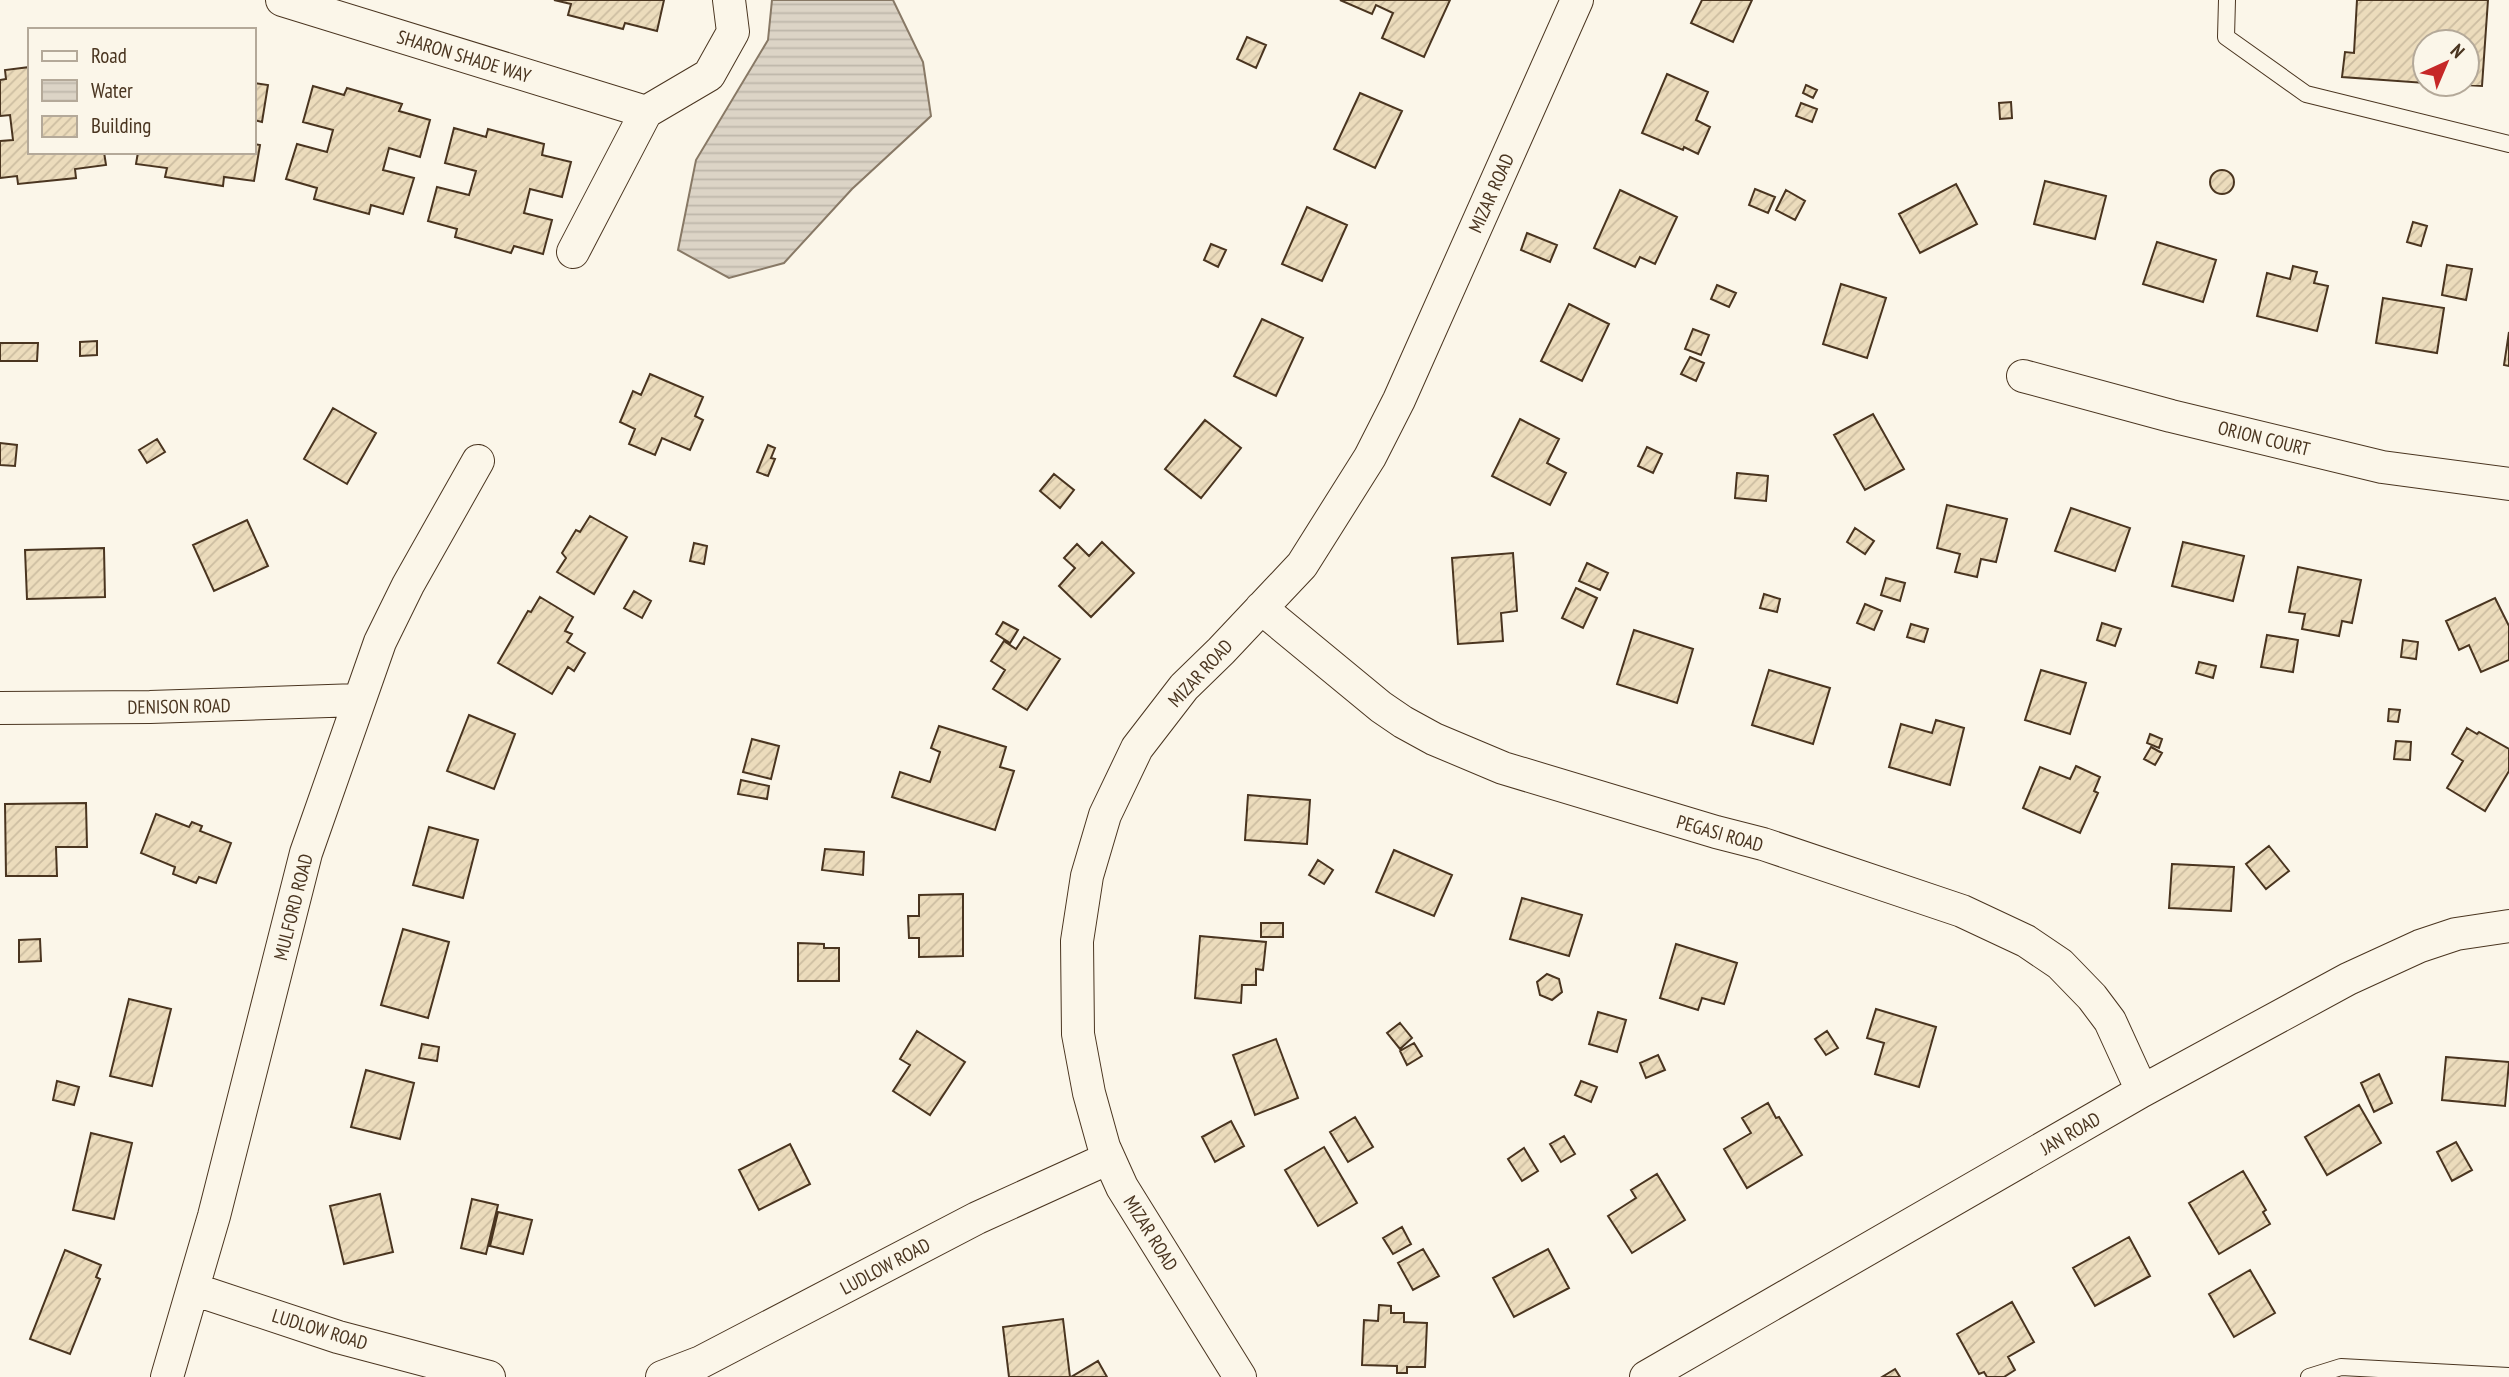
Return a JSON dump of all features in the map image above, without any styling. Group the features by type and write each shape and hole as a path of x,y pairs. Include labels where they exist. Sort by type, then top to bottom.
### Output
{"street":[{"name":"SHARON SHADE WAY","path":"282,0 646,113"},
{"path":"573,252 646,113 709,75 733,32 729,0"},
{"name":"MIZAR ROAD","path":"1240,1377 1122,1187 1104,1147 1089,1093 1078,1034 1077,941 1087,876 1105,816 1137,748 1184,687 1302,565 1370,457 1399,400 1577,0"},
{"name":"ORION COURT","path":"2023,376 2171,416 2382,467 2509,484"},
{"name":"MULFORD ROAD","path":"167,1377 218,1203 306,853 380,642 408,585 478,461"},
{"name":"PEGASI ROAD","path":"1261,608 1381,707 1434,739 1503,768 1763,844 1962,911 2025,941 2060,964 2092,997 2110,1021 2142,1091"},
{"name":"DENISON ROAD","path":"0,708 150,707 358,700"},
{"name":"JAN ROAD","path":"1646,1377 2142,1091 2348,979 2420,946 2456,934 2509,926"},
{"name":"LUDLOW ROAD","path":"662,1377 702,1362 977,1218 1109,1158"},
{"name":"LUDLOW ROAD","path":"193,1289 338,1336 489,1377"}],"lane":[{"path":"2227,0 2226,37 2306,94 2509,144"},
{"path":"2309,1377 2341,1367 2370,1373 2509,1376"}],"water":[{"path":"772,0 893,0 923,62 931,116 852,189 784,263 729,278 678,250 696,160 768,40"}],"building":[{"path":"554,0 664,0 657,31 625,23 623,29 568,15 571,4"},
{"path":"1340,0 1450,0 1424,57 1382,38 1393,13 1376,5 1372,14"},
{"path":"1702,0 1752,0 1733,42 1691,23"},
{"path":"2357,0 2488,0 2482,86 2481,28 2411,28 2411,82 2342,77 2345,52 2354,53"},
{"path":"1247,37 1266,45 1256,68 1237,59"},
{"path":"28,67 28,154 104,154 106,165 75,169 76,178 18,184 17,176 0,178 0,141 13,140 10,115 0,116 0,80 6,79 5,70"},
{"path":"1667,74 1708,92 1696,120 1710,127 1698,154 1642,133"},
{"path":"256,83 268,85 262,122 256,120"},
{"path":"1806,85 1817,90 1813,98 1803,93"},
{"path":"313,86 344,95 347,88 402,104 399,111 430,120 420,157 389,148 383,170 414,178 403,214 371,205 369,214 314,199 317,188 286,179 297,144 327,152 333,130 303,122"},
{"path":"1360,93 1402,111 1375,168 1334,149"},
{"path":"2011,102 2012,118 2000,119 1999,103"},
{"path":"1801,103 1817,109 1812,122 1796,116"},
{"path":"454,128 486,137 488,129 544,144 542,155 571,162 562,197 530,189 524,213 552,220 543,254 514,246 511,253 455,237 457,229 428,221 437,187 469,195 476,171 445,163"},
{"path":"256,144 260,145 254,181 224,177 223,186 165,177 167,168 136,164 138,154 256,154"},
{"path":"2222,170 2233,177 2234,182 2227,193 2222,194 2211,187 2210,182 2217,171"},
{"path":"2045,181 2106,196 2095,239 2034,224"},
{"path":"1956,184 1977,224 1920,253 1899,214"},
{"path":"1755,189 1775,197 1768,213 1749,205"},
{"path":"1620,190 1677,217 1655,264 1640,257 1635,267 1594,248"},
{"path":"1786,190 1805,201 1795,220 1776,210"},
{"path":"1307,207 1347,225 1322,281 1282,264"},
{"path":"2413,222 2427,226 2421,246 2407,242"},
{"path":"1527,233 1557,245 1550,262 1521,250"},
{"path":"2157,242 2216,260 2203,302 2143,284"},
{"path":"1211,244 1226,250 1218,267 1204,260"},
{"path":"2447,265 2472,269 2466,300 2442,295"},
{"path":"2293,266 2317,272 2314,283 2328,286 2317,331 2257,316 2267,273 2290,279"},
{"path":"1841,284 1886,298 1867,358 1823,344"},
{"path":"1717,285 1736,293 1729,307 1711,299"},
{"path":"2383,298 2444,308 2437,353 2376,343"},
{"path":"1569,304 1609,324 1582,381 1541,361"},
{"path":"1262,319 1303,338 1276,396 1234,376"},
{"path":"1693,329 1709,335 1701,355 1685,349"},
{"path":"2509,332 2509,366 2504,365"},
{"path":"97,341 97,355 80,356 80,342"},
{"path":"0,343 38,343 37,361 0,361"},
{"path":"1690,357 1704,363 1696,381 1681,374"},
{"path":"650,374 703,397 695,416 703,420 690,450 662,438 655,455 629,444 635,429 620,422 633,391 641,395"},
{"path":"333,408 376,433 347,484 304,459"},
{"path":"1873,414 1904,469 1865,490 1834,435"},
{"path":"1520,419 1559,439 1547,463 1566,473 1550,505 1492,476"},
{"path":"1205,420 1241,448 1201,498 1165,469"},
{"path":"157,439 165,452 147,463 139,450"},
{"path":"0,443 17,445 15,466 0,465"},
{"path":"768,445 775,448 771,458 775,459 768,476 757,472"},
{"path":"1647,447 1662,454 1653,473 1638,466"},
{"path":"1737,473 1768,476 1766,501 1735,498"},
{"path":"1054,474 1074,490 1060,508 1040,491"},
{"path":"1947,505 2007,519 1996,562 1981,559 1977,577 1955,572 1960,554 1937,548"},
{"path":"2071,508 2130,528 2115,571 2055,551"},
{"path":"590,516 627,537 594,594 557,572 566,558 562,553 576,530 580,532"},
{"path":"247,520 268,566 214,591 193,545"},
{"path":"1855,528 1874,541 1865,554 1847,542"},
{"path":"1102,542 1134,573 1091,617 1059,586 1075,568 1064,558 1077,544 1089,556"},
{"path":"2183,542 2244,556 2233,601 2172,586"},
{"path":"694,543 707,546 704,564 690,561"},
{"path":"104,548 105,597 27,599 25,550"},
{"path":"1513,553 1517,611 1501,613 1503,641 1458,644 1452,558"},
{"path":"1587,563 1608,573 1600,590 1579,581"},
{"path":"2298,567 2361,580 2352,623 2342,621 2339,636 2302,629 2305,614 2289,612"},
{"path":"1886,578 1905,583 1900,601 1881,595"},
{"path":"1576,588 1597,598 1583,628 1562,618"},
{"path":"634,591 651,601 642,618 624,608"},
{"path":"1764,594 1780,599 1777,612 1760,608"},
{"path":"540,597 573,617 565,631 572,634 567,642 585,653 574,671 568,667 552,694 498,663 528,611 531,612"},
{"path":"2495,598 2509,626 2509,660 2481,672 2469,645 2459,650 2446,621"},
{"path":"1865,604 1882,611 1874,630 1857,623"},
{"path":"1003,622 1018,630 1010,643 996,634"},
{"path":"2102,623 2121,629 2115,646 2097,640"},
{"path":"1911,624 1928,629 1924,642 1907,637"},
{"path":"1634,630 1693,649 1677,703 1617,684"},
{"path":"2267,635 2298,640 2293,672 2261,667"},
{"path":"1024,637 1060,659 1027,710 993,689 1005,670 991,661 1004,641 1016,649"},
{"path":"2403,640 2418,642 2416,659 2401,657"},
{"path":"2199,662 2216,666 2213,678 2196,673"},
{"path":"1769,670 1830,688 1813,744 1752,725"},
{"path":"2041,670 2086,683 2070,734 2025,720"},
{"path":"2389,709 2400,710 2398,722 2388,721"},
{"path":"469,715 515,734 494,789 447,771"},
{"path":"1936,720 1964,728 1950,785 1889,767 1901,724 1932,733"},
{"path":"939,726 1006,747 1000,767 1014,771 995,830 892,797 900,772 930,782 940,752 931,748"},
{"path":"2467,728 2509,749 2509,771 2485,811 2447,788 2463,761 2452,754"},
{"path":"2150,734 2162,739 2159,748 2147,743"},
{"path":"752,739 779,746 771,779 743,772"},
{"path":"2396,741 2411,742 2410,760 2394,759"},
{"path":"2151,747 2162,753 2155,765 2144,759"},
{"path":"2076,766 2100,777 2094,791 2098,793 2080,833 2023,808 2040,767 2070,779"},
{"path":"741,780 769,786 767,799 738,794"},
{"path":"1248,795 1310,800 1307,844 1245,840"},
{"path":"86,803 87,847 56,847 57,876 6,876 5,804"},
{"path":"156,814 189,827 192,822 202,826 200,831 231,843 216,883 199,877 196,883 173,874 175,867 141,853"},
{"path":"429,827 478,840 463,898 413,885"},
{"path":"2269,846 2289,871 2266,889 2246,864"},
{"path":"825,849 864,852 863,875 822,870"},
{"path":"1394,850 1452,875 1434,916 1376,892"},
{"path":"1318,860 1333,870 1324,884 1309,875"},
{"path":"2172,864 2234,867 2231,911 2169,908"},
{"path":"963,894 963,956 919,957 919,938 909,938 908,916 919,916 919,895"},
{"path":"1522,898 1582,915 1569,956 1510,939"},
{"path":"1261,923 1283,923 1283,937 1261,937"},
{"path":"403,929 449,942 428,1018 381,1005"},
{"path":"1200,936 1266,942 1263,970 1256,969 1256,985 1242,985 1241,1003 1195,998"},
{"path":"40,939 41,961 19,962 19,940"},
{"path":"798,943 824,944 824,948 839,948 839,981 798,981"},
{"path":"1676,944 1737,963 1724,1004 1702,998 1698,1010 1660,998"},
{"path":"1547,974 1559,979 1562,992 1552,1000 1540,995 1537,982"},
{"path":"129,999 171,1009 152,1086 110,1076"},
{"path":"1876,1009 1936,1027 1919,1087 1875,1074 1884,1043 1867,1038"},
{"path":"1598,1012 1626,1020 1617,1052 1589,1044"},
{"path":"1400,1023 1412,1038 1400,1049 1387,1033"},
{"path":"917,1031 965,1062 930,1115 893,1091 910,1065 900,1059"},
{"path":"1827,1031 1838,1048 1826,1055 1815,1039"},
{"path":"1276,1039 1298,1098 1255,1115 1233,1055"},
{"path":"1414,1043 1422,1056 1407,1065 1400,1051"},
{"path":"422,1044 439,1047 437,1061 419,1058"},
{"path":"1658,1055 1665,1070 1646,1078 1640,1063"},
{"path":"2446,1057 2509,1062 2505,1106 2442,1100"},
{"path":"366,1070 414,1083 400,1139 351,1127"},
{"path":"2379,1074 2392,1103 2374,1112 2361,1083"},
{"path":"57,1081 79,1087 74,1105 53,1100"},
{"path":"1581,1081 1597,1087 1591,1102 1575,1095"},
{"path":"1768,1103 1802,1155 1747,1188 1724,1149 1751,1133 1742,1118"},
{"path":"2359,1105 2381,1143 2327,1175 2305,1137"},
{"path":"1355,1117 1373,1147 1348,1162 1330,1132"},
{"path":"1231,1121 1244,1146 1215,1162 1202,1137"},
{"path":"91,1133 132,1143 114,1219 73,1210"},
{"path":"1564,1136 1575,1154 1561,1162 1550,1144"},
{"path":"2456,1142 2472,1170 2452,1181 2437,1152"},
{"path":"790,1144 810,1184 759,1210 739,1170"},
{"path":"1324,1147 1357,1203 1318,1226 1285,1170"},
{"path":"1524,1148 1538,1171 1522,1181 1508,1159"},
{"path":"2243,1171 2266,1210 2263,1212 2270,1224 2219,1254 2189,1203"},
{"path":"1657,1174 1685,1220 1632,1253 1608,1216 1636,1198 1631,1190"},
{"path":"380,1194 393,1252 344,1264 330,1206"},
{"path":"472,1199 498,1205 486,1254 461,1248"},
{"path":"498,1212 532,1220 523,1254 490,1246"},
{"path":"1402,1227 1411,1244 1393,1254 1383,1238"},
{"path":"2129,1237 2150,1276 2095,1306 2073,1268"},
{"path":"1423,1249 1439,1276 1413,1290 1398,1263"},
{"path":"1548,1249 1569,1288 1514,1317 1493,1278"},
{"path":"65,1250 101,1265 96,1277 100,1279 70,1354 30,1339"},
{"path":"2250,1270 2275,1313 2234,1337 2209,1294"},
{"path":"2012,1302 2034,1342 2008,1357 2015,1370 2004,1377 1987,1377 1984,1372 1979,1374 1957,1334"},
{"path":"1379,1305 1391,1306 1391,1313 1404,1313 1404,1322 1427,1323 1425,1367 1407,1367 1407,1373 1397,1373 1397,1366 1362,1365 1364,1320 1378,1321"},
{"path":"1063,1319 1070,1377 1009,1377 1003,1327"},
{"path":"1098,1361 1107,1377 1071,1377"},
{"path":"1895,1369 1900,1377 1882,1377"}]}
